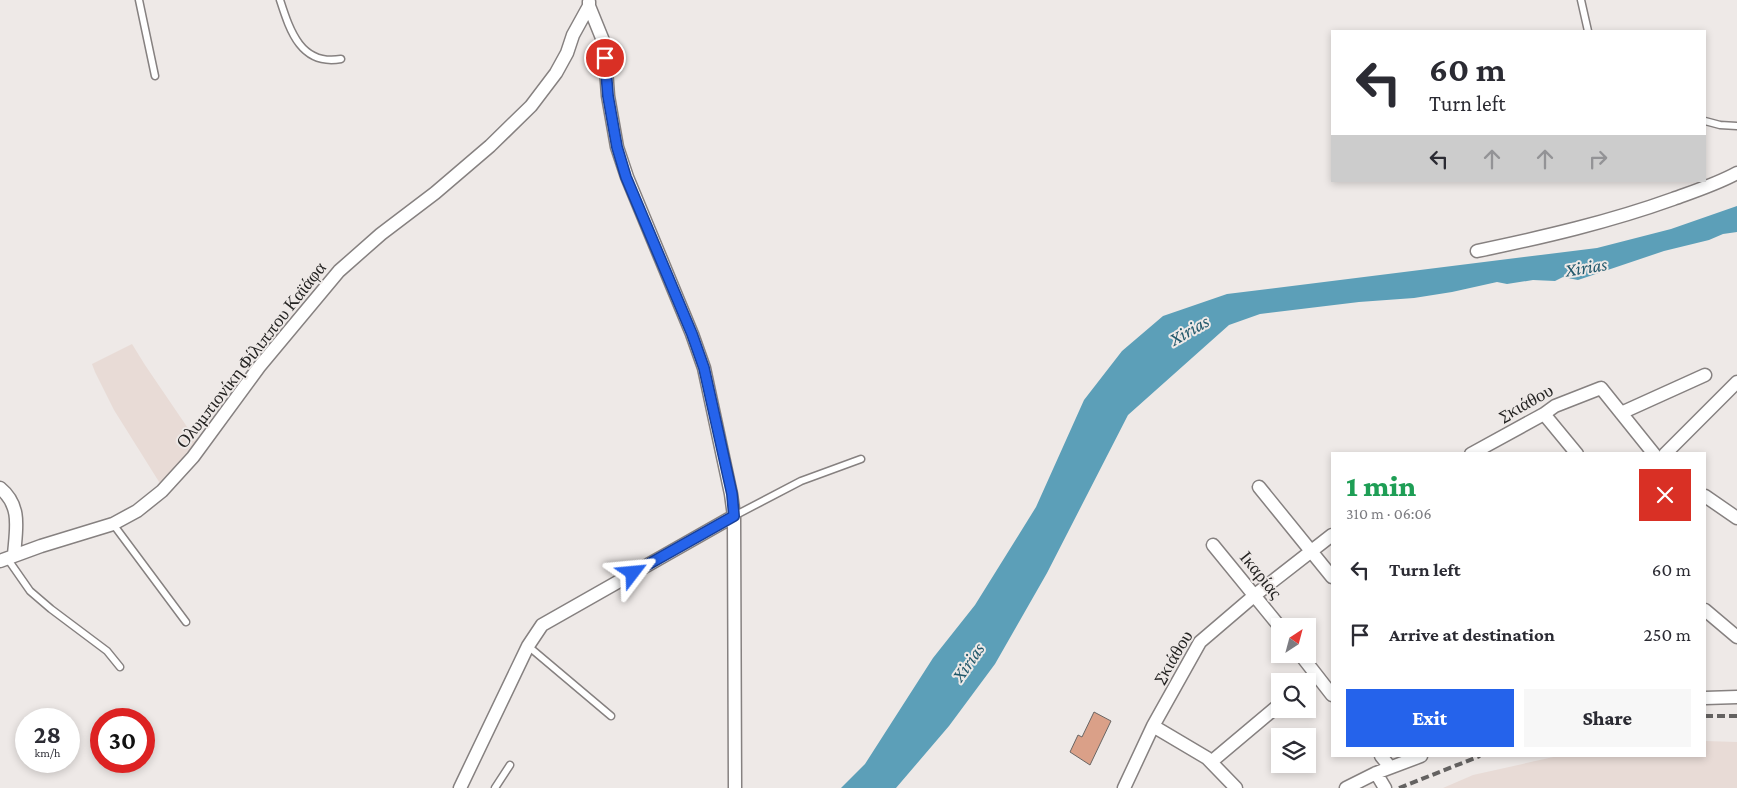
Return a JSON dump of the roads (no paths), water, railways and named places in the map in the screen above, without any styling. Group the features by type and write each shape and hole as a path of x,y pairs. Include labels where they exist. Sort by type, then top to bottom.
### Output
{"street":[{"path":"589,3 604,43 608,96 617,147 626,177 692,334 704,368 732,494 734,516 735,788"},
{"name":"Ολυμπιονίκη Φίλιππου Καϊάφα","path":"7,558 113,524 151,501 186,465 223,419 259,367 351,259 435,193 490,146 531,106 556,73 589,3"},
{"path":"1477,251 1557,235 1644,210 1720,182 1737,172"},
{"path":"1652,452 1621,413 1705,375"},
{"path":"1667,452 1737,382"},
{"name":"Σκιάθου","path":"1475,452 1555,406 1600,388 1621,413"},
{"path":"1544,414 1575,452"},
{"path":"1259,487 1331,576"},
{"path":"0,488 9,495 16,512 7,558"},
{"path":"1706,497 1737,518"},
{"path":"460,788 528,646 545,622 734,516"},
{"name":"Σκιάθου","path":"1124,788 1153,726 1200,642 1255,595 1331,536"},
{"name":"Ικαρίας","path":"1213,544 1273,618"},
{"path":"1706,611 1737,638"},
{"path":"1316,681 1331,694"},
{"path":"1706,695 1737,697"},
{"path":"1212,762 1271,712"},
{"path":"1153,726 1212,762 1236,788"},
{"path":"1382,757 1390,767"},
{"path":"1346,788 1376,773 1418,757"},
{"path":"1376,773 1385,788"}],"lane":[{"path":"139,0 155,76"},
{"path":"280,0 288,24 302,48 320,60 341,59"},
{"path":"1581,0 1588,30"},
{"path":"1706,122 1737,126"},
{"path":"734,516 801,481 861,459"},
{"path":"113,524 186,622"},
{"path":"7,558 30,592 107,651 120,667"},
{"path":"528,646 611,716"},
{"path":"495,788 510,765"}],"water":[{"name":"Xirias","path":"1737,206 1737,232 1723,234 1709,240 1664,251 1578,280 1563,277 1555,281 1533,280 1507,284 1497,282 1414,298 1359,302 1260,314 1229,325 1128,415 1047,573 995,664 949,726 896,788 841,788 865,764 933,658 975,605 1036,507 1084,400 1122,351 1163,316 1227,294 1597,248 1671,229"}],"railway":[{"path":"1706,716 1737,716"},
{"path":"1399,788 1477,757"}]}
